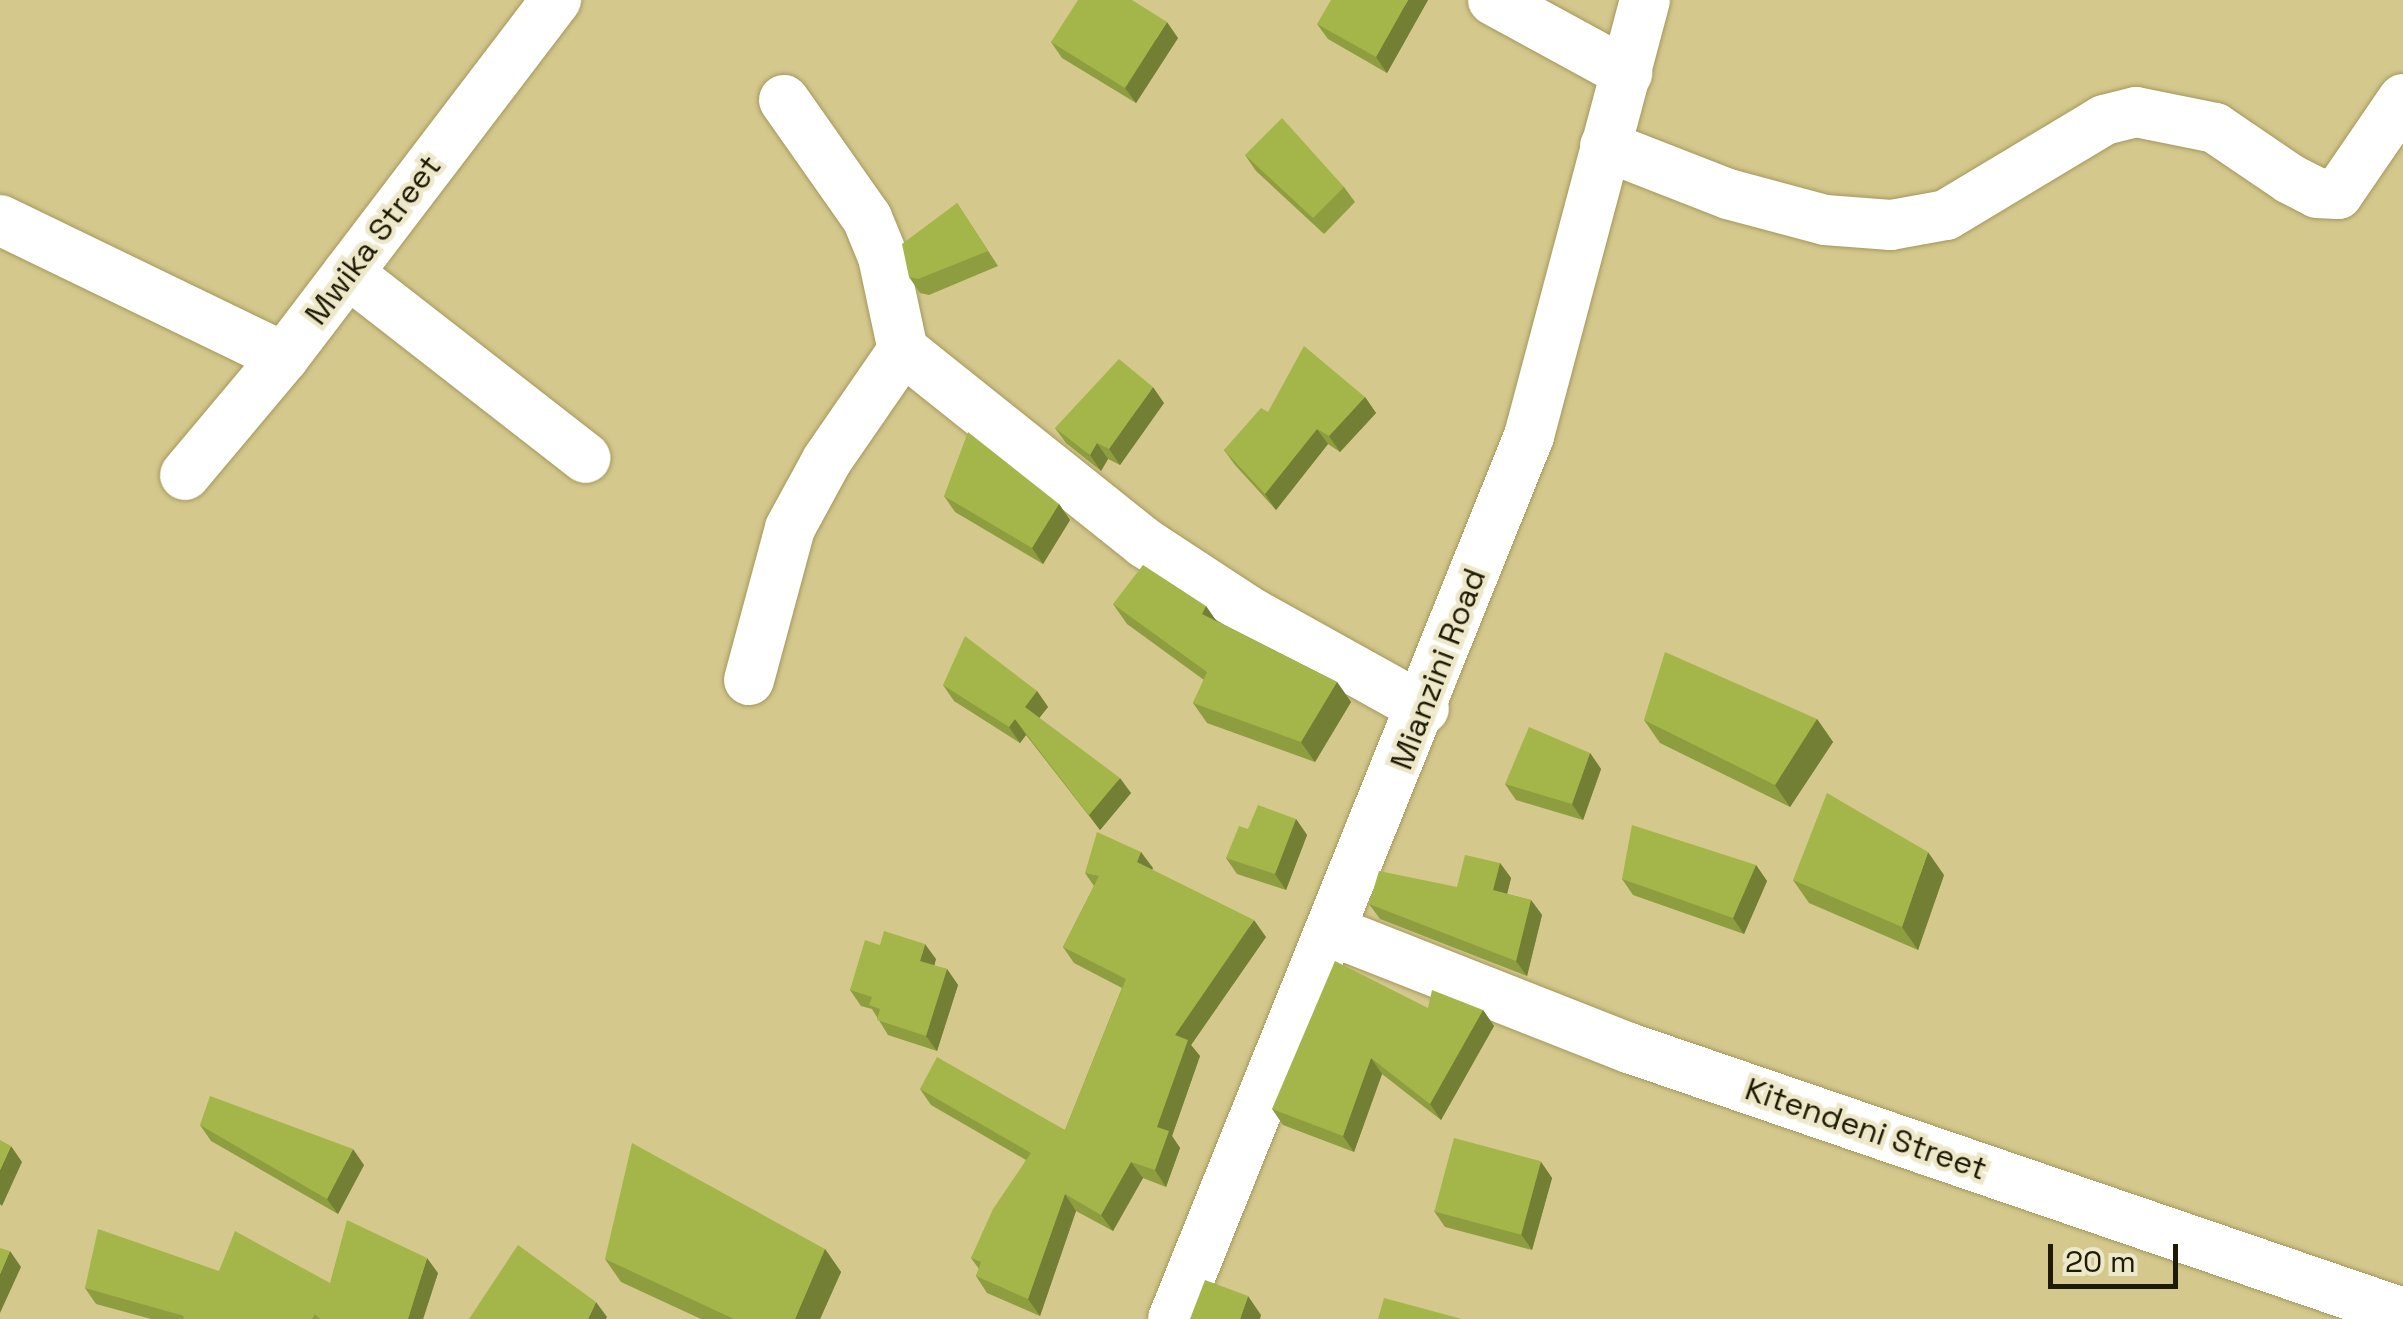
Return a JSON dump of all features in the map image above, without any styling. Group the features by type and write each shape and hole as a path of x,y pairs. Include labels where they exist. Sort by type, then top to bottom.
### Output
{"street":[{"name":"Mwika Street","path":"185,476 284,357 556,0"},
{"path":"1493,0 1627,73"},
{"name":"Mianzini Road","path":"1173,1319 1424,709 1529,436 1645,0"},
{"path":"1604,146 1728,194 1824,220 1891,225 1946,215 2104,120 2136,112 2214,128 2290,180 2338,194 2403,99"},
{"path":"784,100 867,218 883,257 903,350 1145,543 1250,612 1424,709"},
{"path":"0,220 284,357"},
{"path":"348,273 586,458"},
{"path":"748,680 790,528 826,460 903,350"},
{"name":"Kitendeni Street","path":"1334,932 1629,1048 2403,1313"}],"building":[{"path":"1078,0 1132,0 1167,22 1125,88 1051,42"},
{"path":"1331,0 1408,0 1376,57 1317,24"},
{"path":"1282,118 1344,187 1313,218 1245,155"},
{"path":"957,203 988,251 918,279 909,277 902,244"},
{"path":"1304,346 1365,397 1329,436 1317,429 1265,494 1224,450 1261,408 1268,412"},
{"path":"1119,359 1153,387 1109,449 1097,443 1090,455 1055,428"},
{"path":"968,432 1059,504 1032,548 944,496"},
{"path":"1143,565 1206,606 1202,614 1337,682 1301,742 1193,703 1207,672 1113,604"},
{"path":"965,636 1037,691 1025,707 1120,778 1089,815 1015,719 1009,727 943,685"},
{"path":"1665,652 1817,719 1775,785 1644,720"},
{"path":"1529,727 1590,753 1572,804 1505,784"},
{"path":"1827,793 1928,852 1902,927 1793,880"},
{"path":"1258,805 1296,819 1275,874 1226,858 1239,826 1248,829"},
{"path":"1632,825 1756,865 1733,918 1622,879"},
{"path":"1097,832 1141,852 1137,862 1254,920 1175,1035 1188,1040 1157,1127 1169,1131 1155,1170 1131,1162 1101,1215 1065,1194 1028,1299 976,1276 981,1262 971,1258 993,1209 1031,1153 920,1089 937,1057 1065,1130 1126,979 1063,947 1099,876 1085,873"},
{"path":"1465,855 1500,863 1493,890 1531,900 1516,961 1369,904 1379,871 1457,887"},
{"path":"884,931 925,944 920,961 947,969 926,1036 877,1020 880,1009 869,1005 872,997 850,990 865,940 880,945"},
{"path":"1335,961 1428,1008 1432,990 1483,1010 1430,1104 1371,1058 1343,1136 1272,1109"},
{"path":"210,1096 353,1149 327,1199 200,1125"},
{"path":"1454,1138 1541,1161 1521,1235 1434,1211"},
{"path":"0,1140 11,1146 0,1170"},
{"path":"632,1143 825,1249 795,1319 734,1319 605,1259"},
{"path":"347,1220 427,1258 408,1319 320,1319 315,1314 312,1319 183,1319 184,1316 85,1288 98,1229 219,1271 235,1231 330,1283"},
{"path":"518,1245 596,1302 588,1319 469,1319"},
{"path":"0,1248 10,1251 0,1274"},
{"path":"1205,1280 1248,1296 1240,1319 1190,1319"},
{"path":"1384,1298 1462,1319 1378,1319"}]}
